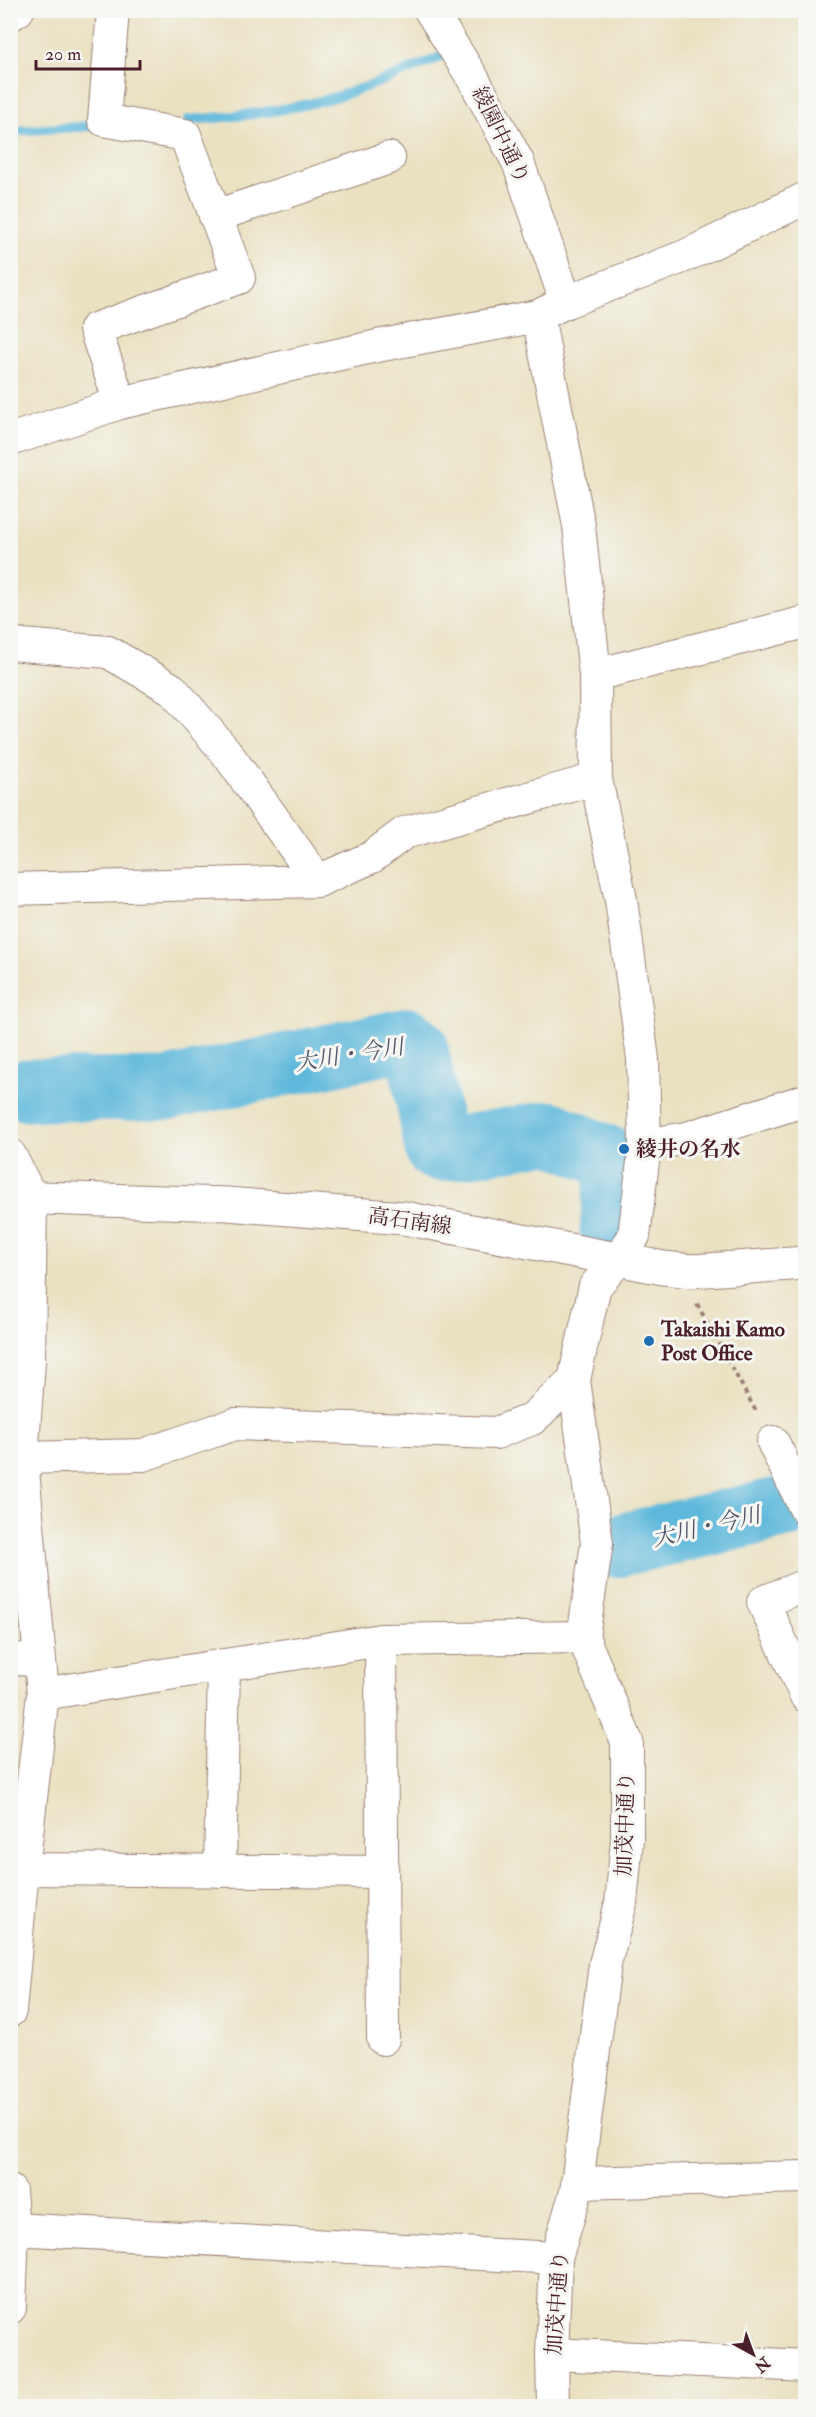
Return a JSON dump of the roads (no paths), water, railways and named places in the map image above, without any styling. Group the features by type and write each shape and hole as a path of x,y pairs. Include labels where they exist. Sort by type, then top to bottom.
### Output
{"street":[{"path":"10,15 18,10"},
{"path":"113,10 104,120 185,135 239,278 95,329 120,403"},
{"name":"綾園中通り","path":"430,10 474,80 518,162 552,309 595,675 596,779 621,900 643,1059 645,1145 634,1236 620,1258"},
{"path":"215,216 389,158"},
{"path":"10,440 120,403 552,309 802,209"},
{"path":"595,675 806,622"},
{"path":"10,644 108,652 172,689 226,752 318,881"},
{"path":"10,889 318,881 372,857 404,833 596,779"},
{"path":"645,1145 687,1137 806,1100"},
{"path":"10,1155 21,1197 20,1362 25,1659 43,1694 10,2011"},
{"name":"高石南線","path":"21,1197 227,1204 404,1218 663,1268 692,1271 806,1263"},
{"path":"43,1694 381,1640 583,1637 597,1543 574,1380 595,1286 620,1258"},
{"path":"22,1458 143,1455 235,1424 496,1433 532,1419 574,1380"},
{"path":"773,1442 806,1510"},
{"path":"806,1585 763,1602 806,1696"},
{"name":"加茂中通り","path":"553,2406 552,2354 556,2258 577,2183 605,1964 621,1903 627,1840 627,1742 583,1637"},
{"path":"381,1640 383,2039"},
{"path":"220,1871 224,1665"},
{"path":"23,1869 382,1872"},
{"path":"577,2183 806,2177"},
{"path":"10,2190 13,2229 10,2308"},
{"path":"13,2229 556,2258"},
{"path":"552,2354 806,2366"}],"waterway":[{"path":"188,120 254,114 318,102 371,85 445,55"},
{"path":"10,131 93,126"},
{"name":"大川・今川","path":"28,1090 167,1089 408,1039 417,1047 436,1149 442,1150 549,1132 617,1161 611,1232"},
{"name":"大川・今川","path":"616,1546 795,1505"}],"place":[{"name":"綾井の名水","path":"624,1149"},
{"name":"Takaishi Kamo Post Office","path":"649,1341"}]}
